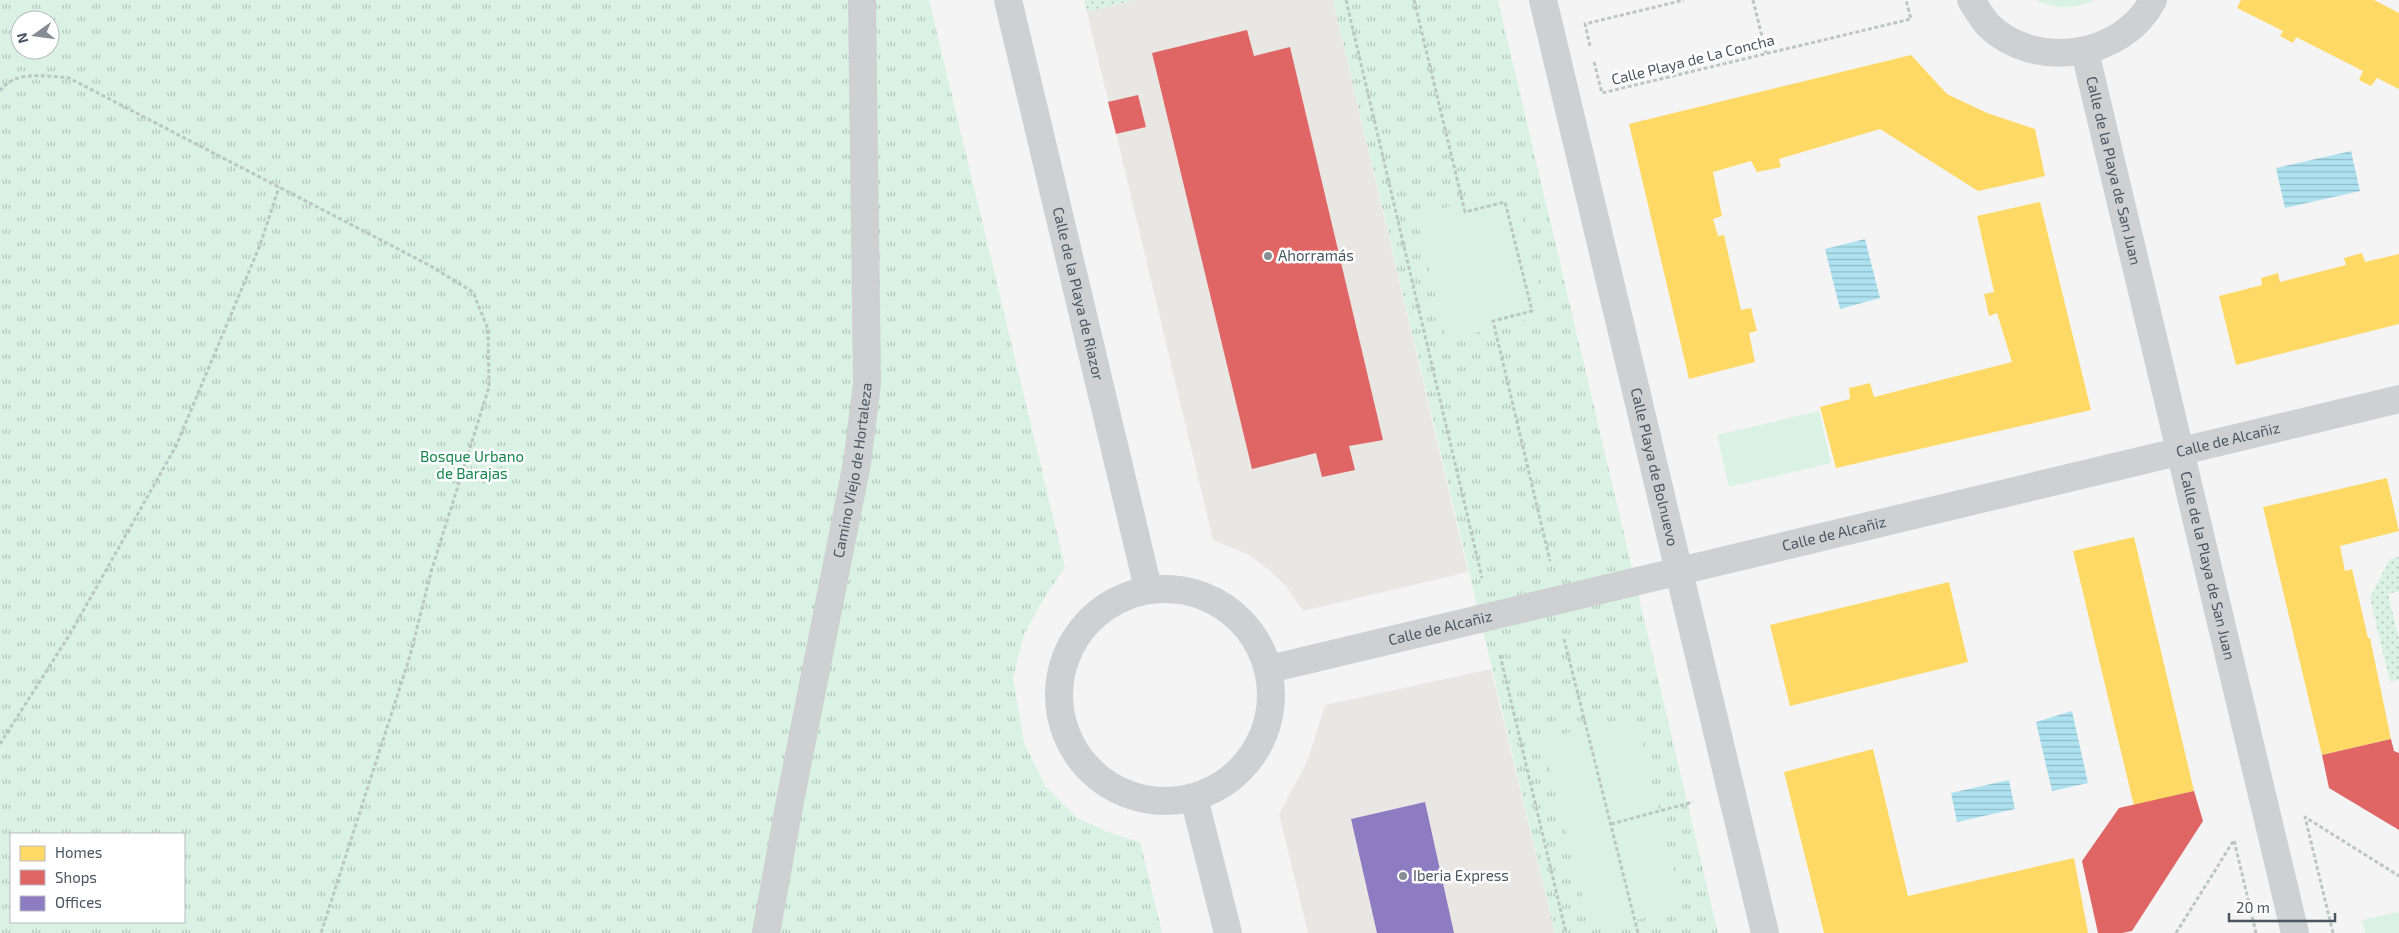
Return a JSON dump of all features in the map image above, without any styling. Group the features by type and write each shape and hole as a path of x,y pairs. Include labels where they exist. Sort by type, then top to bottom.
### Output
{"street":[{"name":"Camino Viejo de Hortaleza","path":"766,933 790,801 857,463 867,384 862,0"},
{"name":"Calle de la Playa de Riazor","path":"1008,0 1148,588"},
{"name":"Calle Playa de Bolnuevo","path":"1542,0 1765,933"},
{"path":"1971,0 1988,25 2018,45 2052,53 2085,52 2113,40 2145,15 2153,0"},
{"name":"Calle de la Playa de San Juan","path":"2085,52 2295,933"},
{"name":"Calle de Alcañiz","path":"1270,669 2399,399"},
{"path":"1148,588 1188,590 1225,606 1254,634 1270,669 1271,711 1258,748 1232,778 1194,798 1154,802 1112,788 1079,759 1060,719 1059,675 1076,634 1107,604 1148,588"},
{"path":"1194,798 1228,933"}],"path":[{"path":"1346,0 1482,578"},
{"path":"1414,0 1465,212 1505,202 1532,312 1493,321 1550,560"},
{"path":"1591,49 1585,24 1684,0"},
{"path":"1753,0 1766,54"},
{"name":"Calle Playa de La Concha","path":"1592,57 1602,94 1911,19 1906,0"},
{"path":"0,90 5,84 34,74 69,78 429,265 473,292 488,329 489,387 431,572 410,656 322,933"},
{"path":"0,744 70,634 176,446 260,245 280,187"},
{"path":"1564,639 1638,933"},
{"path":"1500,654 1566,933"},
{"path":"1611,824 1693,802"},
{"path":"2333,933 2305,817 2399,876"},
{"path":"2176,933 2234,840 2256,933"}],"shaded area":[{"path":"1135,0 1333,0 1468,572 1303,611 1286,586 1269,570 1249,555 1213,540 1087,12"},
{"path":"1491,669 1555,933 1308,933 1279,814 1307,762 1325,705"}],"green space":[{"name":"Bosque Urbano de Barajas","path":"0,0 929,0 1065,567 1046,595 1024,634 1013,678 1024,743 1046,787 1077,818 1110,833 1140,842 1162,933 0,933"},
{"path":"1084,0 1135,0 1087,12"},
{"path":"1333,0 1498,0 1718,933 1555,933"},
{"path":"2035,0 2095,0 2072,7 2058,7"},
{"path":"1515,190 1546,315 1447,340 1416,215"},
{"path":"1819,411 1831,463 1729,487 1717,435"},
{"path":"2399,557 2399,591 2388,594 2399,639 2399,680 2390,682 2370,598 2389,560"},
{"path":"1635,716 1683,908 1591,931 1543,739"},
{"path":"2399,912 2399,933 2365,933 2362,920"}],"water":[{"path":"2351,151 2360,191 2285,208 2276,168"},
{"path":"1865,239 1880,298 1840,309 1825,249"},
{"path":"2072,711 2088,783 2052,791 2036,722"},
{"path":"2009,780 2015,809 1957,822 1951,793"}],"building: Homes":[{"path":"2241,0 2374,0 2399,13 2399,89 2377,78 2371,86 2359,80 2363,71 2296,37 2293,43 2280,36 2283,31 2237,8"},
{"path":"1911,55 1947,94 1987,113 2035,129 2045,176 1978,191 1880,129 1779,159 1781,167 1757,172 1751,161 1713,172 1722,216 1713,219 1718,236 1724,235 1741,310 1751,308 1757,331 1749,333 1755,362 1689,379 1629,124"},
{"path":"2040,202 2091,410 1836,468 1820,407 1850,399 1849,388 1870,383 1874,397 2012,362 1997,313 1989,316 1984,294 1994,292 1977,216"},
{"path":"2362,253 2365,262 2399,254 2399,324 2236,365 2219,296 2262,285 2261,278 2278,273 2280,282 2346,265 2344,258"},
{"path":"2387,478 2399,531 2340,546 2345,571 2352,569 2368,638 2370,638 2391,739 2322,755 2263,507"},
{"path":"2134,537 2194,791 2134,806 2073,551"},
{"path":"1949,582 1968,662 1790,706 1770,625"},
{"path":"1873,749 1908,896 2074,858 2088,933 1824,933 1784,772"}],"building: Shops":[{"path":"1247,30 1254,56 1290,47 1383,440 1349,446 1355,470 1322,477 1316,453 1252,469 1152,53"},
{"path":"1138,95 1146,127 1116,134 1108,102"},
{"path":"2391,739 2394,751 2399,753 2399,830 2329,788 2322,755"},
{"path":"2194,791 2203,821 2132,931 2098,933 2082,861 2119,808"}],"building: Offices":[{"name":"Iberia Express","path":"1425,802 1454,933 1377,933 1351,819"}],"place":[{"name":"Ahorramás","path":"1268,256"},
{"name":"Iberia Express","path":"1403,876"}]}
